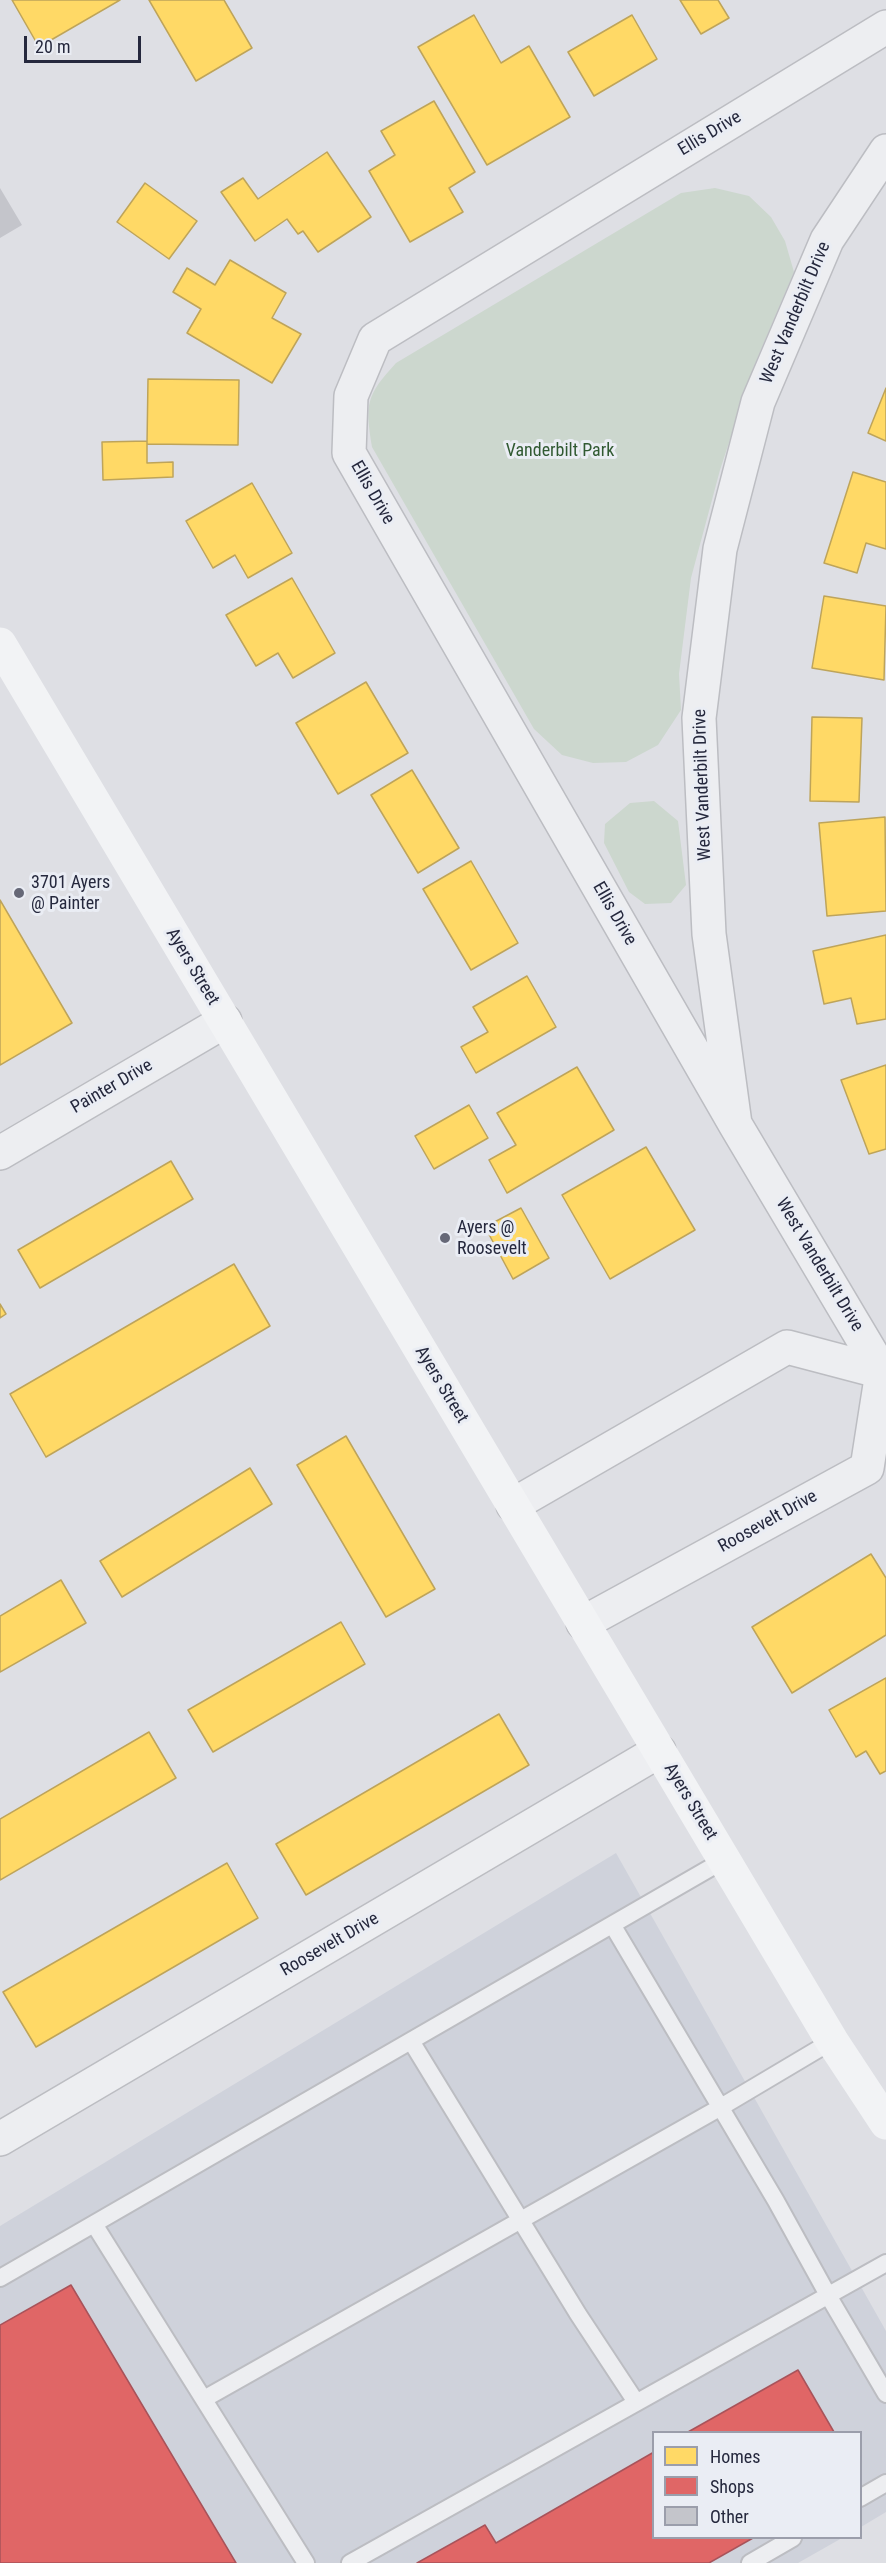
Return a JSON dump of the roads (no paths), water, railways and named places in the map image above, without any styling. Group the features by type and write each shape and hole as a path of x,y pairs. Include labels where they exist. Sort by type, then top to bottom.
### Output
{"main road":[{"name":"Ayers Street","path":"0,644 832,2041 886,2123"}],"street":[{"name":"Ellis Drive","path":"735,1124 349,453 351,396 375,339 886,27"},
{"name":"West Vanderbilt Drive","path":"885,1373 735,1124 709,934 699,718 720,549 758,402 827,240 886,151"},
{"name":"Painter Drive","path":"0,1153 225,1021"},
{"path":"513,1505 787,1347 885,1373"},
{"name":"Roosevelt Drive","path":"583,1623 867,1468 885,1373"},
{"name":"Roosevelt Drive","path":"0,2139 659,1751"}],"lane":[{"path":"0,2278 724,1860"},
{"path":"613,1926 721,2107 886,2394"},
{"path":"411,2041 578,2314 636,2403"},
{"path":"204,2399 721,2107 832,2041"},
{"path":"94,2224 306,2563"},
{"path":"350,2563 829,2297 886,2263"},
{"path":"862,2497 886,2483"},
{"path":"750,2563 791,2539"}],"place":[{"name":"3701 Ayers @ Painter","path":"19,893"},
{"name":"Ayers @ Roosevelt","path":"445,1238"}],"park label":[{"name":"Vanderbilt Park","path":"560,451"}]}
